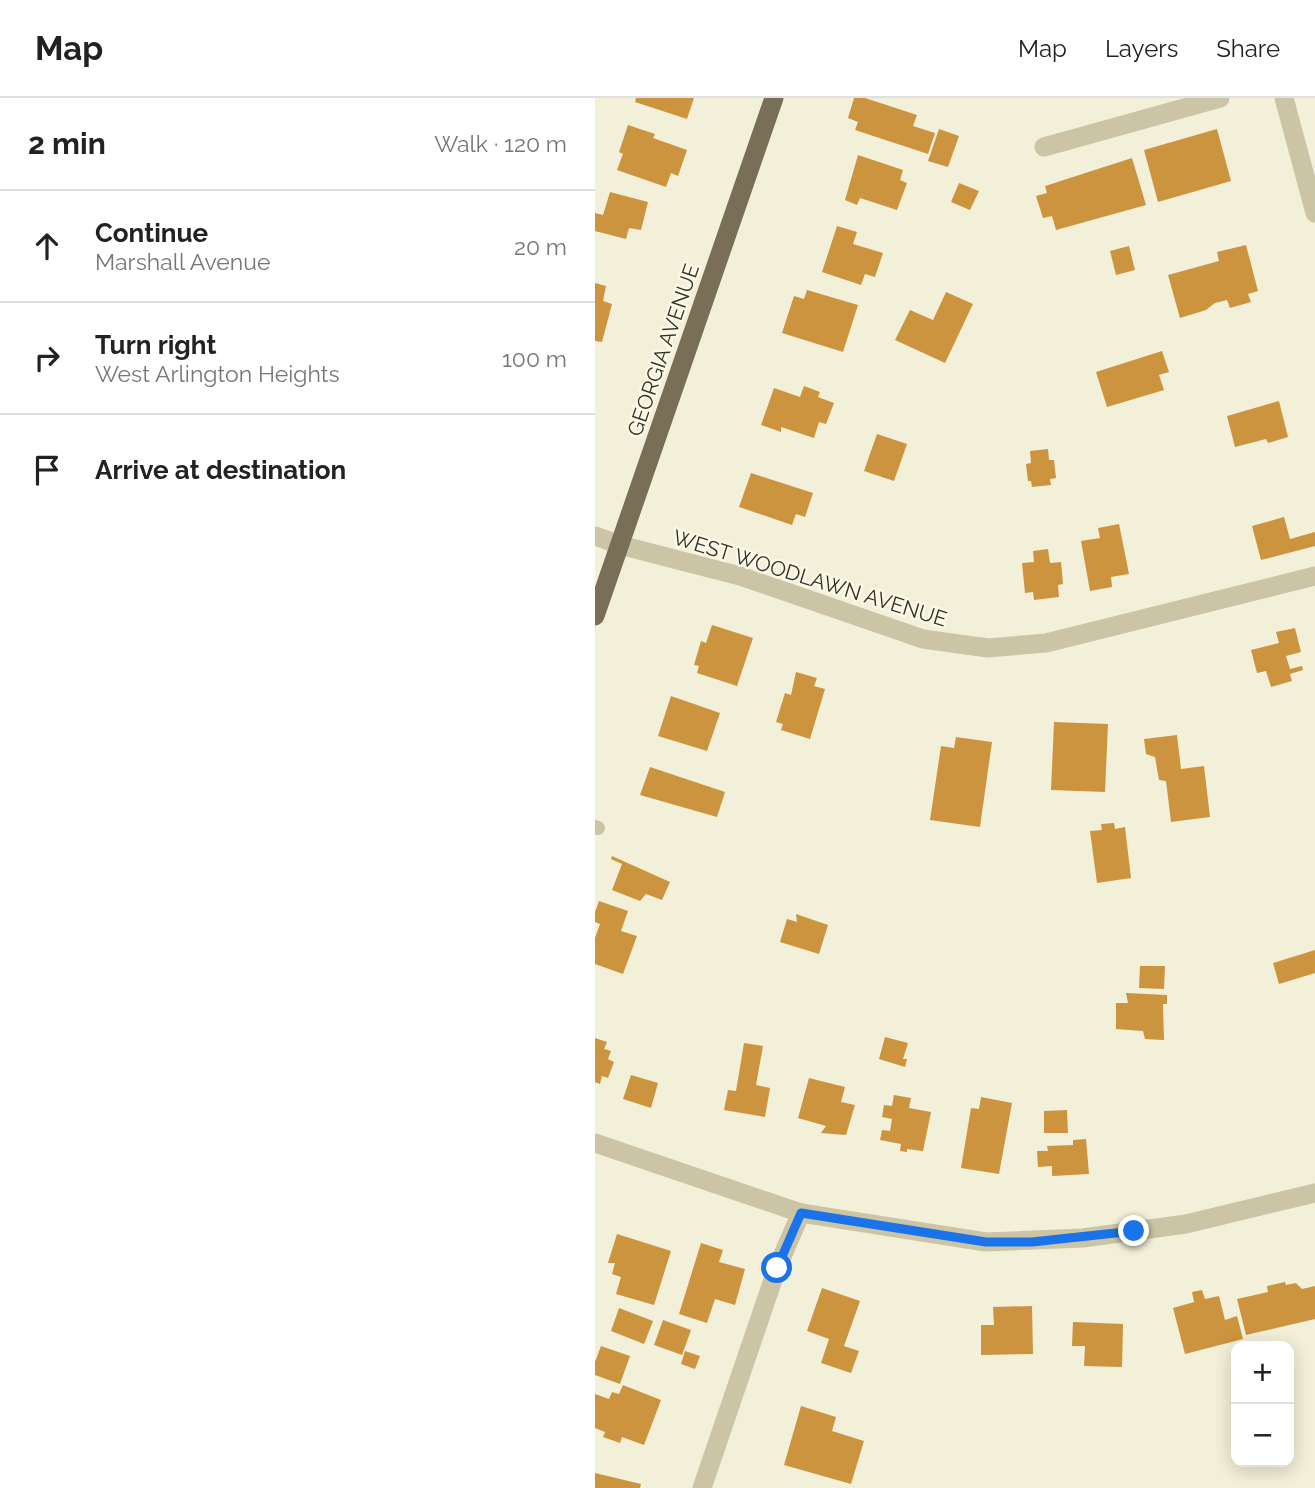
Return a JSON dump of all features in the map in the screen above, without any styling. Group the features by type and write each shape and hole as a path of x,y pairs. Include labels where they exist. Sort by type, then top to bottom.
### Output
{"main road":[{"name":"GEORGIA AVENUE","path":"595,616 774,98"}],"street":[{"path":"1044,147 1220,98"},
{"path":"1284,98 1315,213"},
{"name":"WEST WOODLAWN AVENUE","path":"595,536 619,545 740,576 923,639 988,648 1046,643 1315,576"},
{"path":"595,1143 801,1213 986,1242 1032,1242 1186,1224 1315,1193"},
{"path":"702,1488 777,1268 801,1213"}],"building":[{"path":"636,98 694,98 687,119 635,102"},
{"path":"854,98 865,98 917,115 913,126 935,133 928,154 855,130 858,122 848,118"},
{"path":"628,125 655,134 653,138 687,150 678,176 671,173 666,187 617,170 623,154 619,152"},
{"path":"939,129 959,136 948,167 928,161"},
{"path":"1217,129 1231,181 1158,202 1144,150"},
{"path":"858,155 903,170 900,180 907,183 897,210 860,198 857,205 845,200"},
{"path":"1132,158 1146,205 1056,230 1052,216 1043,218 1036,196 1047,193 1045,186"},
{"path":"959,183 979,191 970,210 951,202"},
{"path":"610,192 648,202 641,230 629,228 626,239 595,231 595,213 603,215"},
{"path":"837,226 857,232 853,244 883,253 875,277 865,274 861,285 822,272"},
{"path":"1246,245 1258,291 1248,294 1251,302 1230,308 1227,300 1180,318 1168,275 1219,261 1217,252"},
{"path":"1129,246 1135,270 1116,275 1110,251"},
{"path":"595,283 606,286 603,301 612,304 602,342 595,341"},
{"path":"807,290 858,305 843,352 782,333 794,296 804,299"},
{"path":"946,292 973,304 945,363 895,340 910,310 933,320"},
{"path":"1162,351 1169,372 1159,375 1164,390 1107,407 1096,372"},
{"path":"804,386 820,392 818,397 834,403 826,424 819,422 814,438 781,427 781,432 761,425 774,388 800,397"},
{"path":"1279,401 1288,437 1268,443 1266,439 1235,447 1227,416"},
{"path":"877,434 907,444 894,481 864,471"},
{"path":"1048,449 1049,460 1054,460 1056,478 1050,479 1051,485 1032,487 1031,481 1028,481 1026,464 1031,463 1030,451"},
{"path":"751,473 813,493 805,517 796,514 792,525 739,507"},
{"path":"1284,517 1290,539 1315,532 1315,546 1261,560 1252,526"},
{"path":"1119,524 1129,574 1111,577 1112,587 1090,591 1081,541 1100,538 1098,528"},
{"path":"1048,549 1050,563 1061,562 1063,584 1058,585 1059,597 1034,600 1033,592 1025,593 1022,563 1034,562 1033,551"},
{"path":"712,625 753,638 737,686 697,673 699,666 694,665 701,641 706,643"},
{"path":"1295,628 1301,652 1286,656 1290,669 1302,666 1303,670 1290,674 1292,681 1271,687 1266,671 1257,673 1251,650 1279,643 1276,632"},
{"path":"796,672 817,678 814,686 825,689 810,739 781,730 783,724 776,722 785,693 791,695"},
{"path":"671,696 720,713 707,751 658,736"},
{"path":"1054,722 1108,724 1105,792 1051,790"},
{"path":"1177,735 1181,769 1204,766 1210,817 1171,822 1166,781 1159,780 1155,757 1146,754 1144,739"},
{"path":"956,737 992,742 980,827 930,820 941,746 954,748"},
{"path":"650,767 725,792 717,817 640,795"},
{"path":"1114,823 1115,829 1125,827 1131,878 1097,883 1090,831 1102,830 1101,824"},
{"path":"612,856 670,882 662,900 646,894 640,901 612,890 622,864 611,859"},
{"path":"599,901 628,911 621,931 637,936 623,974 595,964 595,938 600,924 595,922 595,912"},
{"path":"796,914 828,925 819,954 780,942 787,919 797,922"},
{"path":"1315,950 1315,973 1279,984 1273,963"},
{"path":"1140,966 1165,966 1164,989 1139,988"},
{"path":"1126,993 1167,995 1167,1004 1163,1004 1164,1040 1145,1039 1143,1031 1116,1029 1116,1003 1128,1003"},
{"path":"885,1037 908,1043 903,1059 907,1059 905,1067 879,1059"},
{"path":"595,1038 607,1042 604,1049 611,1051 608,1059 614,1062 608,1078 602,1076 600,1084 595,1082"},
{"path":"744,1043 763,1046 756,1085 770,1088 765,1117 724,1110 728,1090 736,1091"},
{"path":"631,1075 658,1083 651,1108 623,1099"},
{"path":"809,1078 845,1087 841,1102 855,1105 846,1135 821,1133 826,1126 798,1118"},
{"path":"894,1095 911,1098 909,1108 931,1112 923,1151 900,1151 901,1144 880,1140 882,1130 890,1131 892,1119 882,1117 884,1105 892,1106"},
{"path":"981,1097 1012,1103 999,1174 961,1168 971,1108 979,1109"},
{"path":"1067,1110 1068,1133 1044,1133 1044,1111"},
{"path":"1086,1139 1089,1174 1052,1176 1052,1166 1038,1167 1037,1151 1048,1151 1047,1146 1073,1145 1073,1140"},
{"path":"617,1234 671,1251 654,1305 616,1294 621,1277 612,1274 615,1263 608,1263"},
{"path":"701,1243 723,1250 719,1262 745,1269 735,1305 715,1299 707,1323 679,1314"},
{"path":"1285,1282 1286,1285 1296,1283 1302,1289 1315,1286 1315,1319 1246,1335 1237,1299 1268,1292 1267,1286"},
{"path":"822,1288 860,1301 844,1346 859,1351 851,1373 821,1363 829,1339 807,1331"},
{"path":"1202,1290 1205,1299 1219,1296 1225,1320 1237,1316 1243,1339 1185,1354 1173,1308 1194,1302 1192,1292"},
{"path":"1032,1306 1033,1354 981,1355 981,1325 994,1325 993,1307"},
{"path":"619,1308 653,1321 644,1344 611,1331"},
{"path":"663,1320 691,1330 682,1355 654,1345"},
{"path":"1073,1322 1123,1324 1122,1367 1084,1366 1085,1346 1072,1346"},
{"path":"601,1346 630,1356 620,1384 595,1375 595,1362"},
{"path":"685,1351 700,1356 695,1369 681,1364"},
{"path":"623,1385 661,1400 644,1445 622,1437 620,1443 603,1437 605,1432 595,1428 595,1394 609,1399 612,1392 619,1394"},
{"path":"801,1406 836,1417 832,1431 864,1441 851,1484 784,1465"},
{"path":"595,1473 641,1484 640,1488 595,1488"}],"route":[{"path":"777,1268 801,1213 986,1242 1032,1242 1134,1231"}]}
